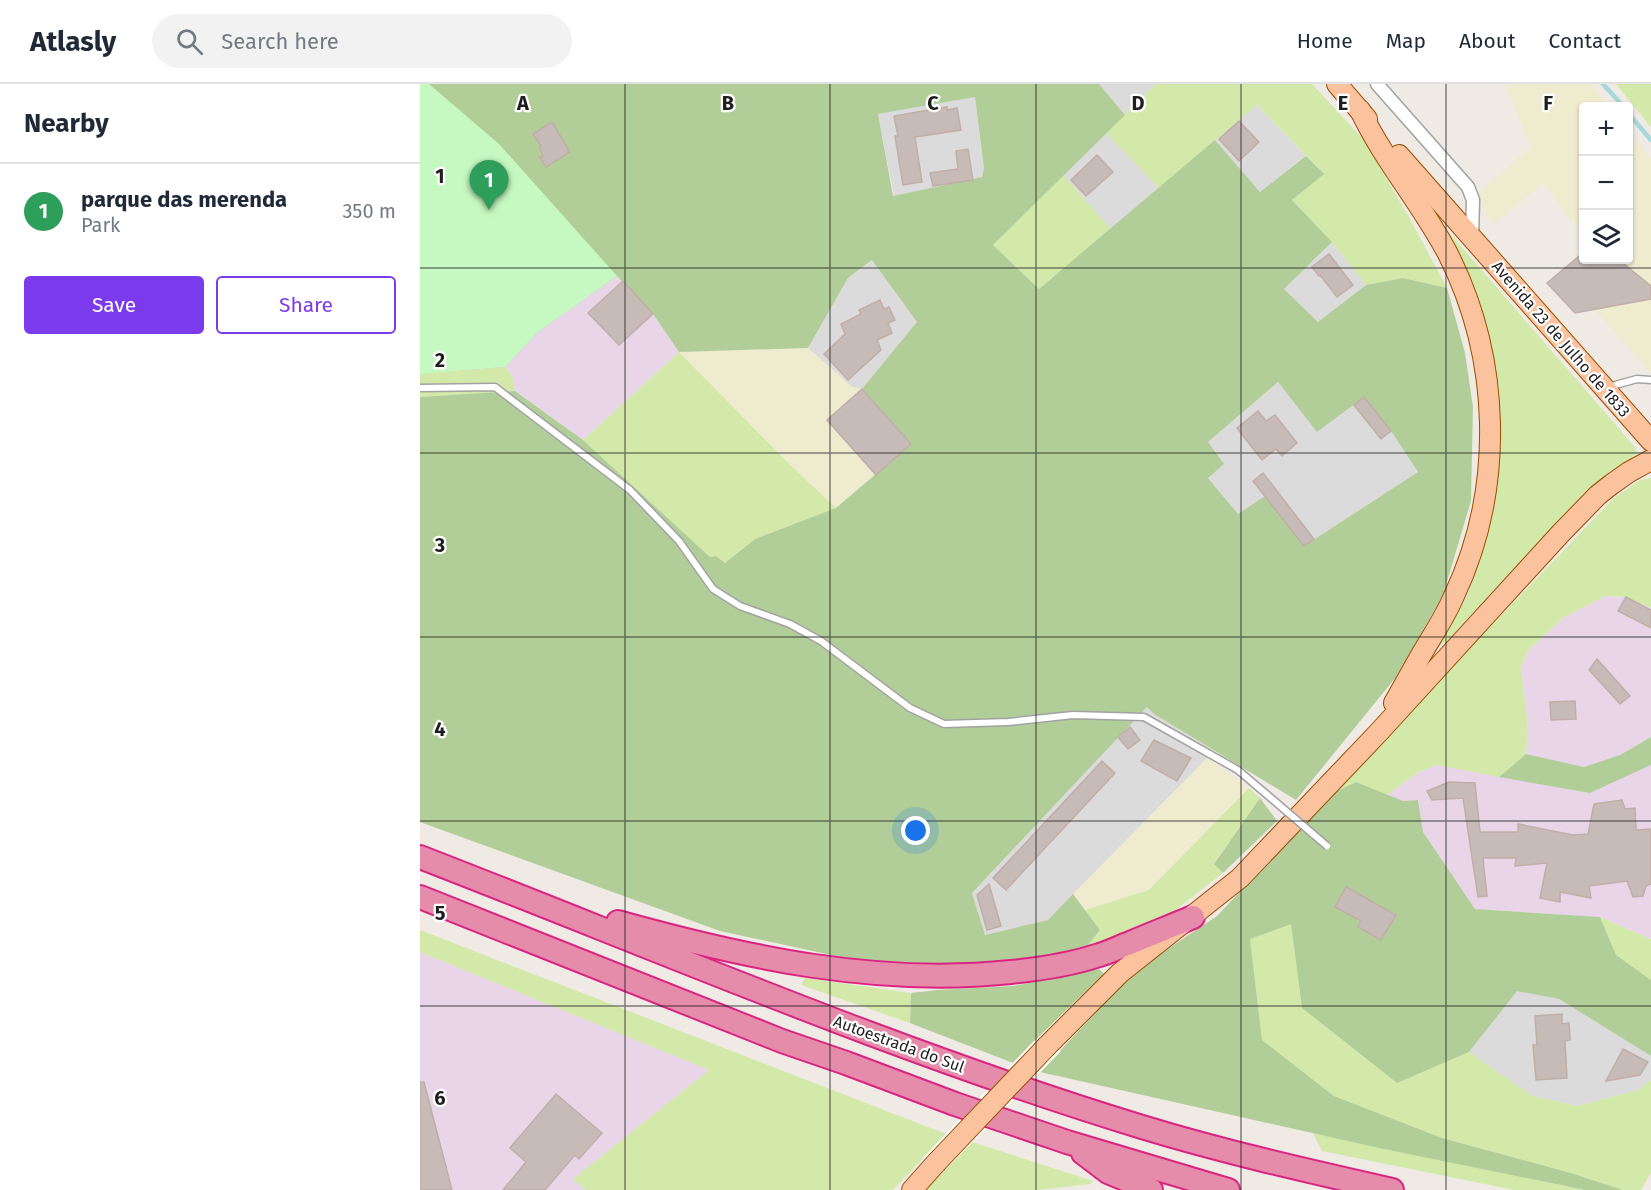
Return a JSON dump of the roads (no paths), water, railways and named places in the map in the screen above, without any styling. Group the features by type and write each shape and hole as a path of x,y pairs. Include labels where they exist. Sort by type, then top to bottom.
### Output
{"highway":[{"name":"Autoestrada do Sul","path":"420,857 856,1029 982,1075 1196,1143 1392,1190"},
{"path":"506,890 681,939 757,956 838,970 928,976 961,976 1061,965 1097,956 1193,917"},
{"path":"420,897 782,1041 955,1104 1067,1142 1228,1190"},
{"path":"1067,1142 1108,1172 1151,1190"}],"main road":[{"name":"Avenida 23 de Julho de 1833","path":"1337,84 1651,441"},
{"path":"1360,110 1369,129 1436,233 1468,300 1487,381 1491,442 1483,507 1467,566 1439,625 1378,732"},
{"path":"912,1190 1047,1046 1120,973 1240,878 1593,500 1629,472 1650,461"}],"street":[{"path":"1377,84 1468,187 1473,200 1472,238"}],"lane":[{"path":"1604,388 1637,379 1651,380"},
{"path":"420,388 495,387 630,490 679,541 713,589 740,606 790,624 821,641 910,708 944,724 1008,722 1073,715 1144,717 1238,770 1327,846"}],"waterway":[{"path":"1603,84 1619,102"},
{"path":"1633,119 1651,140"}],"place":[{"name":"parque das merenda","path":"489,210"}]}
